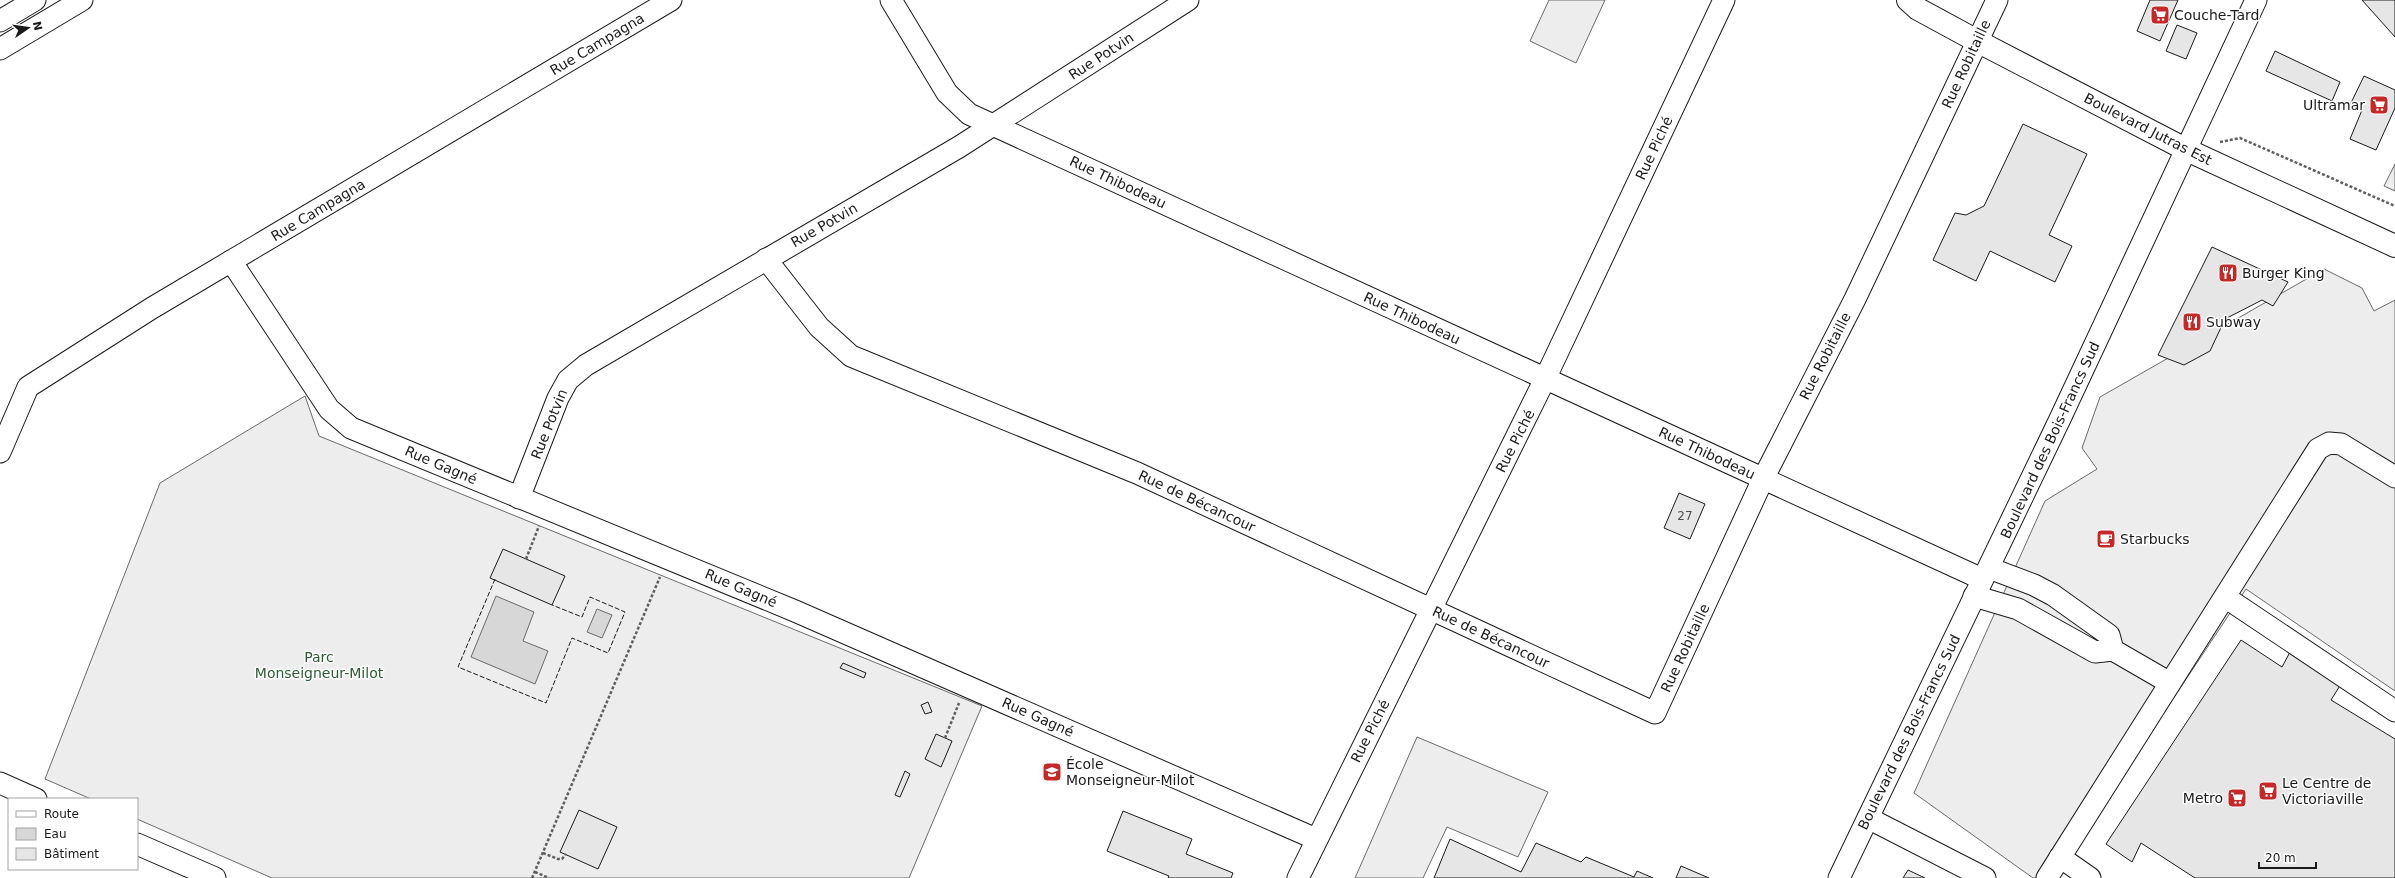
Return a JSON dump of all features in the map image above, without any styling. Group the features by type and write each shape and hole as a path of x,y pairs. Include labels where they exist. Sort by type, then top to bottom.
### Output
{"main road":[{"name":"Boulevard Jutras Est","path":"1908,0 1918,9 1977,41 2187,150 2395,246"}],"street":[{"path":"0,21 35,0"},
{"path":"0,49 82,0"},
{"name":"Rue Campagna","path":"0,452 28,387 152,308 671,0"},
{"name":"Rue Thibodeau","path":"891,0 947,93 969,114 1763,478 1982,581"},
{"name":"Rue Potvin","path":"519,498 558,398 568,380 586,365 994,125 1188,0"},
{"name":"Rue Piché","path":"1298,878 1545,379 1724,0"},
{"name":"Rue Robitaille","path":"1655,713 1763,478 1855,300 1997,0"},
{"name":"Boulevard des Bois-Francs Sud","path":"1839,878 2187,150 2256,0"},
{"name":"Rue de Bécancour","path":"766,259 819,327 851,356 1136,473 1655,713"},
{"name":"Rue Gagné","path":"231,261 329,409 351,428 668,558 1316,839"},
{"path":"2047,878 2318,449 2329,443 2341,444 2395,477"},
{"path":"1982,581 2034,585 2053,595 2109,635 2114,650"},
{"path":"1982,581 2018,609 2096,652 2114,650 2170,683"},
{"path":"2225,597 2395,711"},
{"path":"0,783 34,798"},
{"path":"1868,818 1985,878"},
{"path":"138,844 215,878"},
{"path":"2060,857 2090,878"}],"path":[{"path":"2217,143 2240,138 2395,206"},
{"path":"526,559 546,508"},
{"path":"532,878 668,558"},
{"path":"945,738 966,686"},
{"path":"543,853 558,859 562,859 566,854"},
{"path":"535,872 549,878"}],"shaded area":[{"path":"1549,0 1605,0 1576,63 1530,41"},
{"path":"2395,164 2395,191 2384,186"},
{"path":"2324,269 2362,288 2374,311 2395,300 2395,691 2246,589 2054,878 2033,878 1914,793 2045,501 2097,469 2082,448 2100,397"},
{"name":"Parc Monseigneur-Milot","path":"305,396 319,436 982,706 909,878 272,878 138,819 138,798 89,798 45,779 160,483"},
{"path":"1417,737 1548,792 1518,857 1447,827 1423,878 1355,878"}],"water":[{"path":"496,596 534,612 523,641 548,651 535,684 471,657"},
{"path":"597,609 612,615 602,638 587,632"}],"building":[{"path":"2150,0 2178,0 2160,41 2137,31"},
{"path":"2362,0 2395,0 2395,37"},
{"path":"2177,25 2197,33 2186,59 2166,51"},
{"path":"2275,51 2340,82 2332,101 2266,71"},
{"path":"2364,76 2395,90 2395,108 2376,150 2350,139 2362,110 2350,105"},
{"path":"2023,124 2087,154 2049,235 2072,246 2055,282 1990,251 1976,281 1933,260 1955,213 1966,215 1984,206"},
{"path":"2212,247 2288,282 2273,306 2262,300 2225,319 2210,351 2184,365 2158,355"},
{"path":"1679,493 1705,504 1690,539 1664,528"},
{"path":"503,549 565,576 552,605 490,578"},
{"name":"Le Centre de Victoriaville","path":"2241,640 2282,667 2290,652 2341,684 2331,700 2395,739 2395,878 2195,878 2141,843 2132,862 2106,844"},
{"path":"843,663 866,673 864,678 840,668"},
{"path":"928,702 932,712 925,714 921,705"},
{"path":"936,734 952,741 941,767 925,759"},
{"path":"905,771 910,774 900,797 895,795"},
{"path":"579,810 617,827 598,869 560,852"},
{"path":"1123,811 1192,839 1186,854 1233,873 1231,878 1168,878 1169,876 1107,851"},
{"path":"1450,839 1521,872 1536,843 1581,862 1586,857 1634,877 1637,871 1653,878 1434,878"},
{"path":"1681,866 1709,878 1676,878"},
{"path":"1908,870 1925,878 1903,878"}],"fence":[{"path":"495,579 458,667 546,703 572,638 608,653 625,612 590,597 582,617 552,605"}],"place":[{"name":"Couche-Tard","path":"2160,15"},
{"name":"Ultramar","path":"2379,105"},
{"name":"Burger King","path":"2228,273"},
{"name":"Subway","path":"2192,322"},
{"name":"Starbucks","path":"2106,539"},
{"name":"École Monseigneur-Milot","path":"1052,772"},
{"name":"Le Centre de Victoriaville","path":"2268,791"},
{"name":"Metro","path":"2237,798"}]}
